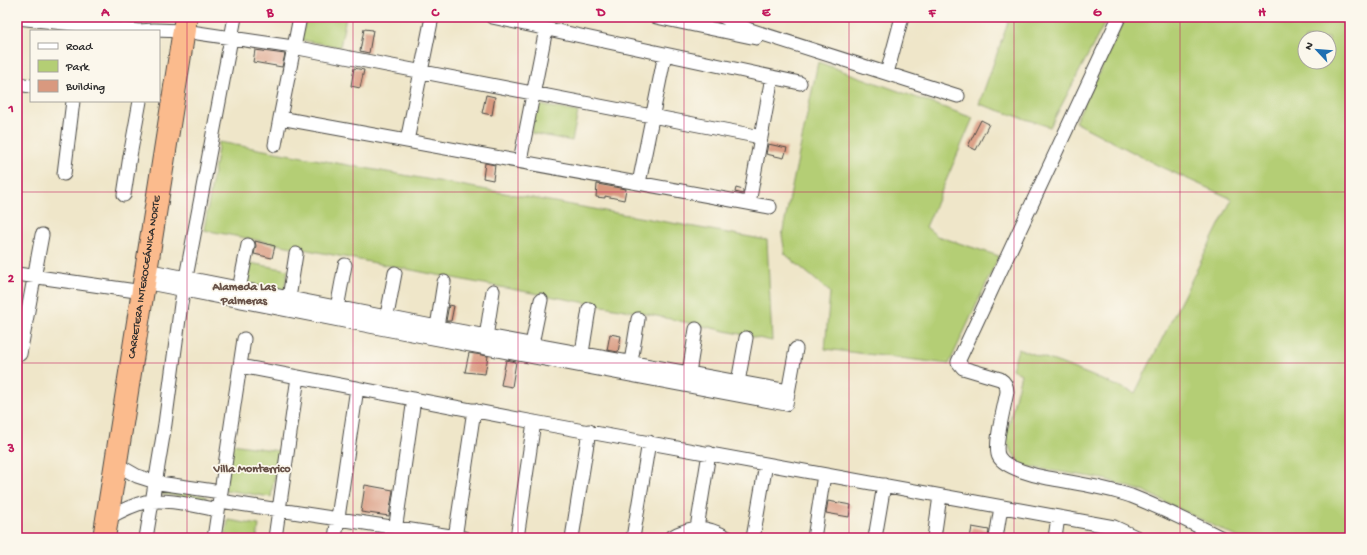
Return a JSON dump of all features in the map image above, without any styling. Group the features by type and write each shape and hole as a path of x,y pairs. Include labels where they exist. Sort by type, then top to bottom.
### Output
{"highway":[{"name":"CARRETERA INTEROCEÁNICA NORTE","path":"106,528 185,24"}],"street":[{"path":"146,538 165,424 185,284 235,17"},
{"path":"275,145 300,17"},
{"path":"407,141 432,17"},
{"path":"492,17 800,83"},
{"path":"656,17 815,50"},
{"path":"723,17 750,30 958,96"},
{"path":"887,73 902,17"},
{"path":"1119,17 958,362 963,368 1000,379 1007,386 1008,392 997,448 998,457 1007,464 1033,475 1109,490 1130,496 1184,519 1222,538"},
{"path":"17,18 130,30"},
{"path":"154,30 185,24 231,39 294,48 761,137"},
{"path":"520,161 546,29"},
{"path":"639,183 665,54"},
{"path":"749,203 772,77"},
{"path":"17,84 30,86"},
{"path":"64,174 73,102"},
{"path":"124,195 140,102"},
{"path":"280,118 770,207"},
{"path":"17,354 20,354 42,235"},
{"path":"239,289 248,245"},
{"path":"289,298 296,254"},
{"path":"337,308 345,265"},
{"path":"386,324 395,273"},
{"path":"17,274 35,277 144,281 239,289 337,308 386,324 437,327 485,342 532,344 582,353 738,382 787,397"},
{"path":"437,327 444,282"},
{"path":"185,284 386,324 787,397"},
{"path":"485,342 493,291"},
{"path":"532,344 541,300"},
{"path":"582,353 589,310"},
{"path":"631,362 638,319"},
{"path":"689,373 696,329"},
{"path":"738,382 746,338"},
{"path":"214,538 244,339"},
{"path":"787,397 796,349"},
{"path":"240,366 534,422 1058,517 1117,534 1138,538"},
{"path":"275,538 298,377"},
{"path":"335,538 357,388"},
{"path":"395,533 414,399"},
{"path":"116,464 137,476 220,501 338,519 395,533 458,538 474,410"},
{"path":"517,538 534,422"},
{"path":"572,538 589,431"},
{"path":"633,538 649,442"},
{"path":"697,528 709,454"},
{"path":"753,538 766,464"},
{"path":"814,538 824,474"},
{"path":"875,538 884,485"},
{"path":"934,538 940,496"},
{"path":"106,528 135,505 152,501 220,501"},
{"path":"996,538 1001,507"},
{"path":"1055,538 1058,517"},
{"path":"670,538 684,530 697,528 716,531 728,538"}],"green space":[{"path":"306,17 346,17 340,47 301,40"},
{"path":"1010,17 1108,17 1050,127 979,104"},
{"path":"1126,17 1350,17 1350,538 1239,538 1145,492 1104,479 1035,468 1020,464 1010,449 1006,436 1021,374 1012,369 1018,349 1060,363 1135,393 1232,199 1161,167 1075,122"},
{"path":"818,62 973,118 926,227 937,236 999,256 949,364 825,349 830,292 785,254 782,235"},
{"path":"536,104 578,112 572,141 531,133"},
{"path":"219,142 767,240 772,341 652,315 204,230"},
{"path":"250,263 288,270 284,291 246,285"},
{"path":"232,444 279,451 271,497 225,490"},
{"path":"162,489 206,496 206,500 161,494"},
{"path":"228,520 259,525 257,538 225,538"}],"building":[{"path":"364,29 373,30 369,53 360,51"},
{"path":"255,50 285,54 282,67 253,62"},
{"path":"354,68 364,70 360,88 351,86"},
{"path":"486,95 495,97 492,115 482,113"},
{"path":"981,120 989,124 976,150 968,146"},
{"path":"768,144 787,148 784,158 766,154"},
{"path":"485,163 495,165 493,180 483,178"},
{"path":"597,184 626,189 624,200 605,196 605,198 596,197"},
{"path":"736,188 743,190 743,194 735,192"},
{"path":"255,241 275,246 272,258 254,254 256,246"},
{"path":"449,305 454,306 451,321 446,321"},
{"path":"610,334 621,336 618,352 607,350"},
{"path":"469,353 488,356 485,374 465,372"},
{"path":"506,360 516,362 512,387 501,385"},
{"path":"365,485 393,490 389,516 361,512"},
{"path":"828,501 851,505 849,517 826,513"},
{"path":"972,527 989,530 988,538 970,538"}],"district":[{"name":"Alameda Las Palmeras","path":"244,295"},
{"name":"Villa Monterrico","path":"252,470"}]}
